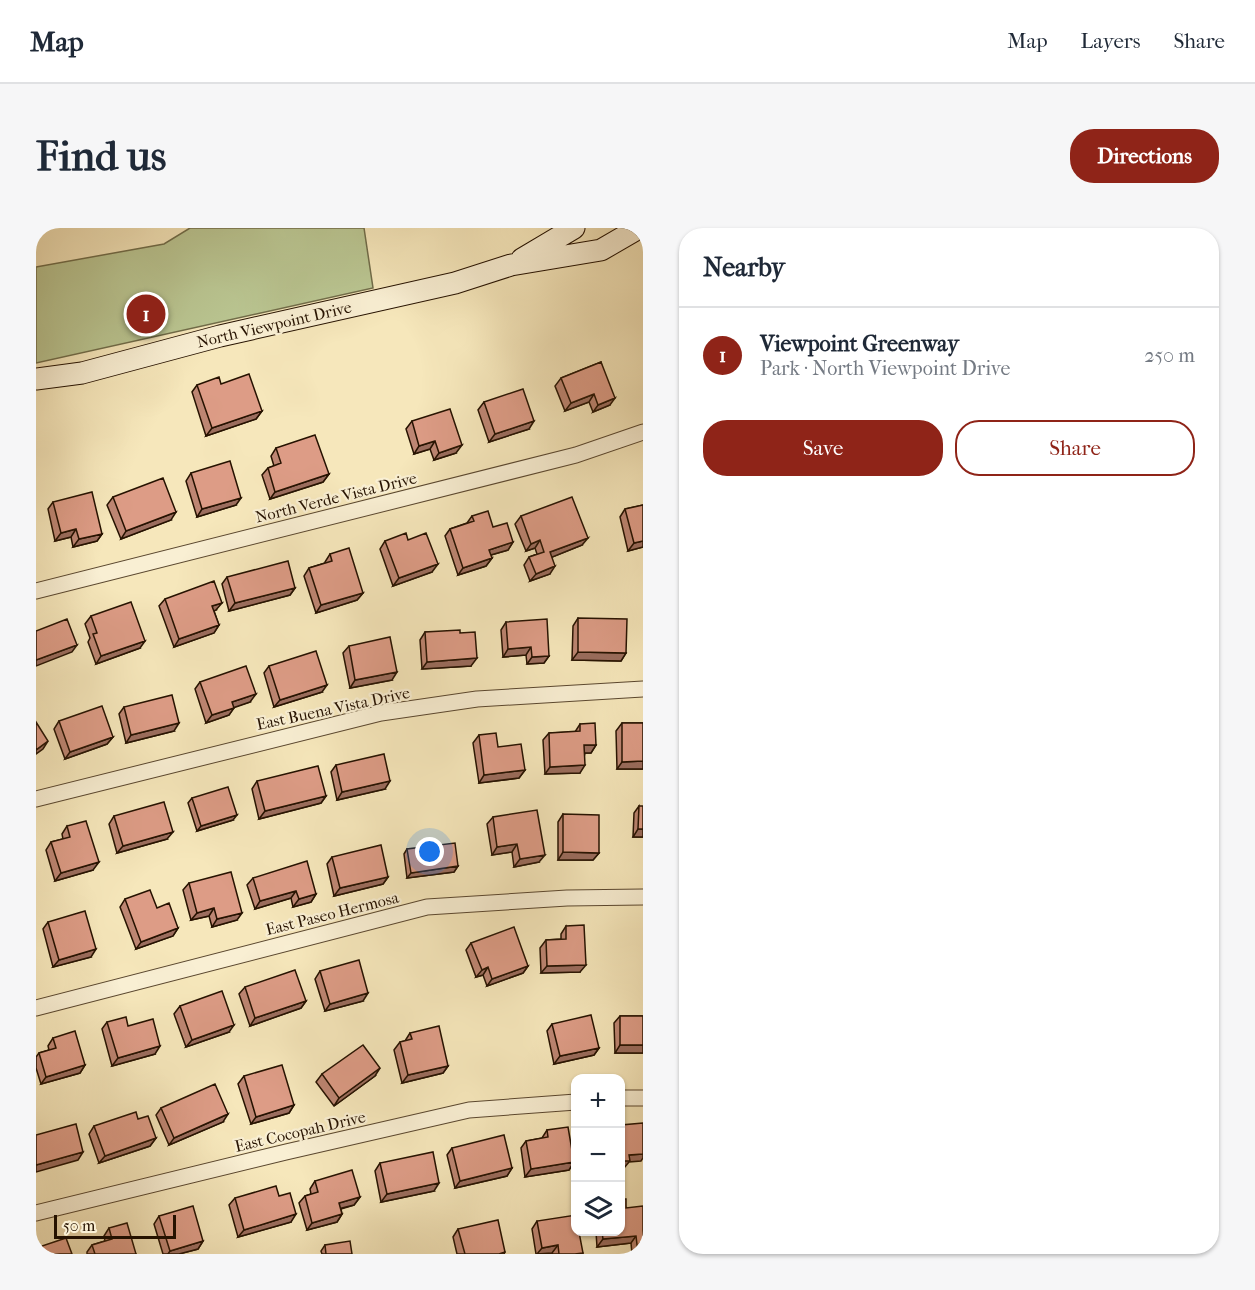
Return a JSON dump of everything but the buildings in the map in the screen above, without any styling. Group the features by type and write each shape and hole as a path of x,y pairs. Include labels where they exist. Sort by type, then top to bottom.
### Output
{"street":[{"name":"North Viewpoint Drive","path":"511,265 574,228"},
{"name":"North Viewpoint Drive","path":"36,378 82,373 220,336 455,283 511,265 601,250 639,228"},
{"name":"North Verde Vista Drive","path":"36,591 576,455 643,432"},
{"name":"East Buena Vista Drive","path":"36,799 381,713 477,699 643,689"},
{"name":"East Paseo Hermosa","path":"36,1008 427,908 567,897 643,897"},
{"path":"625,1098 643,1098"},
{"name":"East Cocopah Drive","path":"36,1213 470,1110 571,1102"}],"green space":[{"path":"190,228 364,228 373,288 36,363 36,267 164,244"}],"place":[{"name":"Viewpoint Greenway","path":"146,314"}]}
